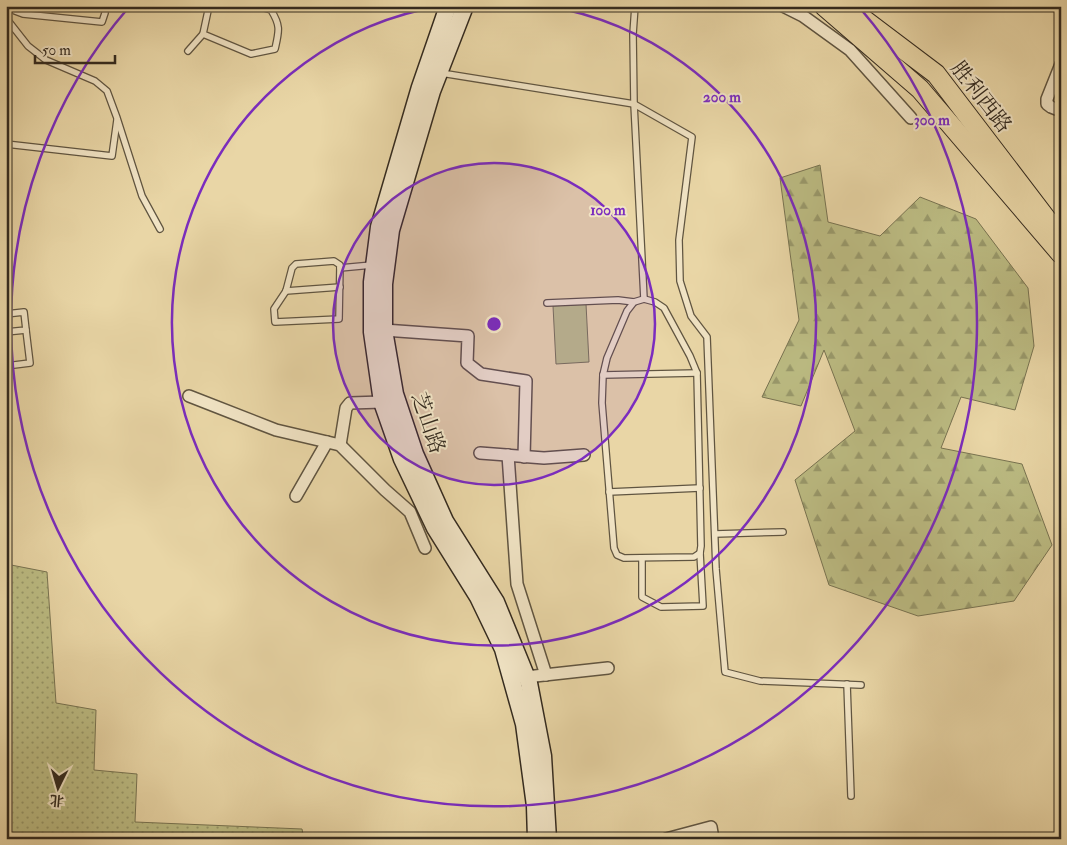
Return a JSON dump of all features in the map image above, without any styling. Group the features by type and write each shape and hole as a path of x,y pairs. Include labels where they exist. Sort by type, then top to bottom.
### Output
{"main road":[{"path":"448,6 420,87 379,227 372,282 372,332 382,402 402,459 435,528 478,596 503,649 524,724 535,806 536,839"},
{"name":"芝山路","path":"465,6 432,91 391,230 384,284 384,330 395,394 415,454 445,521 496,602 526,677 543,756 548,839"},
{"path":"836,8 920,89 1061,254"},
{"name":"胜利西路","path":"836,8 936,74 1061,236"}],"street":[{"path":"783,6 803,16 850,50 910,118"},
{"path":"803,16 810,6"},
{"path":"1060,67 1047,99 1047,104 1061,111"},
{"path":"384,330 468,336 467,363 480,374 526,380 524,457"},
{"path":"189,396 276,430 340,445 410,512 425,548"},
{"path":"340,445 346,408 350,403 382,402"},
{"path":"296,496 327,442"},
{"path":"480,453 544,458 584,455"},
{"path":"508,455 517,584 546,675"},
{"path":"526,677 608,668"},
{"path":"666,839 711,827 713,839"}],"lane":[{"path":"11,6 15,11 23,14 102,22 105,13"},
{"path":"188,51 203,34 209,6"},
{"path":"203,34 251,54 275,49 278,21 270,10 257,6"},
{"path":"635,6 633,34 634,104 644,299"},
{"path":"6,18 28,46 46,60 95,81 107,91 142,196 160,229"},
{"path":"440,72 634,104 692,137 679,240 680,281 691,316 707,337 715,534 725,672 760,681 861,685"},
{"path":"6,144 112,156 117,118"},
{"path":"334,261 340,265 340,268 340,319 275,322 274,308 286,292 292,268 296,264 334,261"},
{"path":"340,268 374,264"},
{"path":"286,292 340,287"},
{"path":"547,303 618,300 634,302 644,299 655,302 664,308 697,373 700,554 703,606 660,607 642,597 642,558"},
{"path":"634,302 627,311 603,375 602,403 614,548 617,556 624,558 694,556 700,554"},
{"path":"6,314 24,312 30,363 6,366"},
{"path":"6,332 26,330"},
{"path":"603,375 697,373"},
{"path":"609,492 700,488"},
{"path":"715,534 783,532"},
{"path":"846,684 851,796"}],"green space":[{"path":"820,165 828,222 880,236 920,197 976,219 1028,288 1034,346 1015,410 961,397 941,448 1022,464 1052,545 1014,601 918,616 829,585 795,480 855,431 824,350 801,406 762,397 799,320 780,178"},
{"path":"586,304 589,362 556,364 553,306"},
{"path":"6,564 47,572 56,703 96,710 94,770 137,774 135,822 302,829 304,839 6,839"}]}
